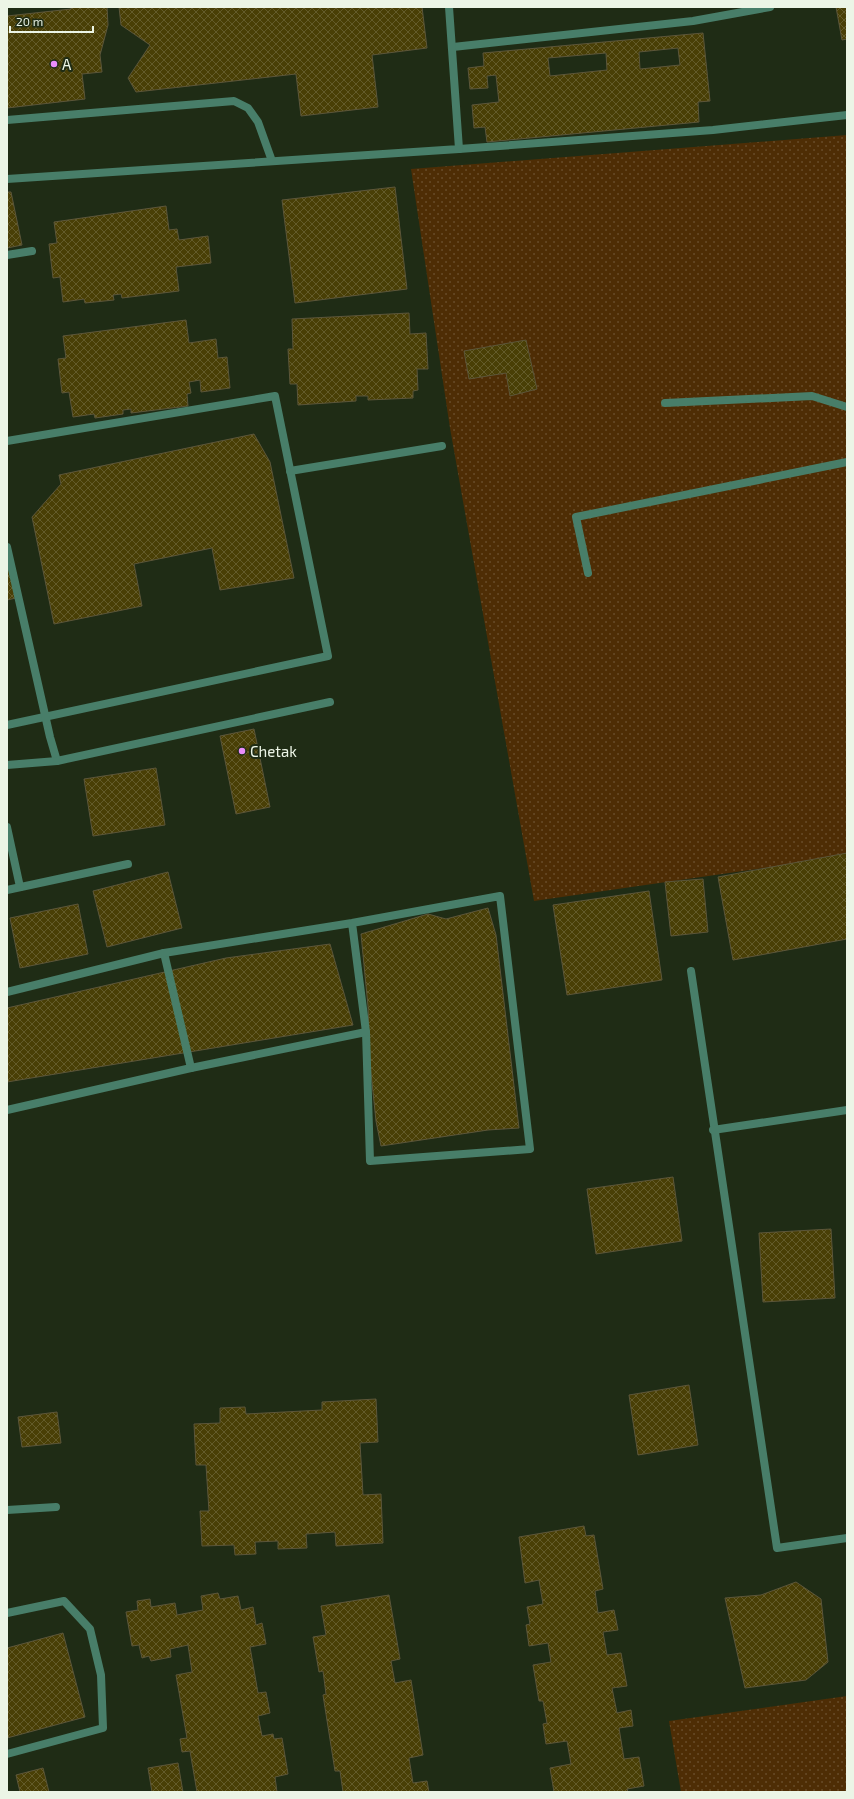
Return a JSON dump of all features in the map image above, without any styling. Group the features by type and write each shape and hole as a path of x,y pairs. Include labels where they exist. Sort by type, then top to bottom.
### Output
{"street":[{"path":"449,7 459,149"},
{"path":"453,47 693,21 770,7"},
{"path":"7,120 234,101 248,108 258,122 272,161"},
{"path":"7,179 459,149 713,130 847,115"},
{"path":"7,255 32,251"},
{"path":"7,440 275,396 328,656 7,725"},
{"path":"664,403 812,396 847,407"},
{"path":"290,471 442,446"},
{"path":"588,574 576,517 847,462"},
{"path":"7,547 57,761"},
{"path":"7,765 57,761 330,702"},
{"path":"7,826 20,887"},
{"path":"7,890 128,864"},
{"path":"7,992 164,953 352,923 500,896 530,1149 370,1161 366,1032 352,923"},
{"path":"164,953 191,1068"},
{"path":"690,971 777,1548 847,1538"},
{"path":"7,1110 191,1068 366,1032"},
{"path":"713,1130 847,1110"},
{"path":"7,1510 56,1507"},
{"path":"7,1613 64,1601 90,1629 101,1675 103,1728 7,1754"}],"shaded area":[{"path":"847,135 847,856 534,901 450,428 411,169"},
{"path":"847,1696 847,1792 681,1792 669,1721"}],"building":[{"name":"A","path":"71,7 107,7 108,25 100,55 102,72 82,74 85,99 7,108 7,16 71,9"},
{"path":"119,7 422,7 427,48 372,55 378,107 301,116 296,74 136,92 128,78 150,45 121,25"},
{"path":"836,7 847,7 847,39 842,40"},
{"path":"703,33 710,101 698,102 699,122 487,142 485,127 474,128 472,105 499,102 496,75 487,76 488,88 470,89 468,68 484,66 483,53","holes":["678,48 680,65 640,69 639,52","606,53 607,70 550,76 548,58"]},
{"path":"395,187 407,289 295,303 282,200"},
{"path":"7,192 11,192 22,245 7,248"},
{"path":"166,206 169,230 177,229 179,240 208,236 211,263 176,267 179,291 122,298 121,294 113,295 114,300 85,303 84,299 63,302 60,277 53,278 49,244 57,243 54,222"},
{"path":"409,313 410,334 426,333 428,369 417,369 418,390 413,391 413,398 368,400 368,396 356,396 356,401 298,405 297,384 290,384 288,349 293,349 292,319"},
{"path":"186,320 189,343 216,339 218,358 227,357 230,388 201,392 200,380 189,382 191,393 187,394 188,406 131,413 131,409 123,410 123,414 95,418 94,414 73,417 69,392 62,393 58,359 66,358 63,336"},
{"path":"526,340 537,389 510,396 506,373 469,379 464,351"},
{"path":"254,434 270,462 294,578 220,590 212,548 134,564 142,606 54,624 32,517 61,484 59,475"},
{"path":"7,558 16,598 7,600"},
{"path":"254,729 270,807 236,814 220,736"},
{"path":"156,768 165,825 93,836 84,779"},
{"path":"847,853 847,939 733,960 718,877"},
{"path":"168,872 182,928 107,947 93,891"},
{"path":"703,879 708,932 671,936 665,882"},
{"path":"649,891 662,980 567,995 553,905"},
{"path":"78,904 88,954 20,968 10,918"},
{"path":"488,908 496,935 519,1128 488,1130 381,1146 376,1121 370,1063 368,1006 361,934 428,914 446,919"},
{"path":"330,944 353,1025 7,1082 7,1008 226,958"},
{"path":"673,1177 682,1241 596,1254 587,1189"},
{"path":"831,1229 835,1298 763,1302 759,1233"},
{"path":"689,1385 698,1445 638,1455 629,1395"},
{"path":"376,1399 378,1442 360,1443 363,1495 381,1494 383,1543 336,1546 335,1532 306,1534 307,1548 278,1549 278,1541 255,1542 256,1554 235,1555 234,1545 202,1546 200,1511 209,1511 206,1465 196,1465 194,1424 220,1423 220,1408 245,1407 246,1414 322,1410 322,1402"},
{"path":"57,1412 61,1443 22,1447 18,1417"},
{"path":"584,1526 586,1536 594,1535 603,1589 595,1591 598,1613 614,1610 618,1630 603,1632 607,1655 621,1653 627,1686 612,1688 617,1713 631,1710 633,1726 619,1728 624,1759 639,1757 644,1786 627,1789 628,1792 554,1792 550,1768 571,1764 567,1741 546,1744 543,1724 547,1723 543,1701 539,1701 533,1665 551,1662 548,1643 529,1646 526,1625 530,1624 527,1607 543,1604 539,1580 525,1583 519,1537"},
{"path":"796,1582 821,1599 828,1662 806,1680 745,1688 725,1598 761,1595"},
{"path":"218,1593 220,1599 238,1596 241,1610 253,1607 256,1625 262,1623 266,1644 250,1647 258,1693 266,1692 270,1713 258,1716 262,1736 273,1734 274,1739 282,1738 288,1774 275,1777 277,1792 197,1792 190,1751 182,1752 180,1739 187,1738 176,1675 192,1672 188,1645 170,1649 171,1657 151,1661 149,1656 142,1658 139,1645 132,1646 126,1612 138,1610 137,1601 150,1599 151,1607 175,1603 177,1615 203,1610 201,1596"},
{"path":"389,1595 400,1659 391,1661 395,1683 411,1680 423,1755 409,1758 413,1783 427,1781 429,1792 343,1792 340,1771 335,1771 323,1695 326,1694 323,1671 319,1672 313,1637 326,1635 321,1606"},
{"path":"63,1633 85,1717 7,1738 7,1648"},
{"path":"178,1763 183,1792 152,1792 148,1768"},
{"path":"43,1768 49,1792 20,1792 16,1775"}],"place":[{"name":"A","path":"54,64"},
{"name":"Chetak","path":"242,751"}]}
